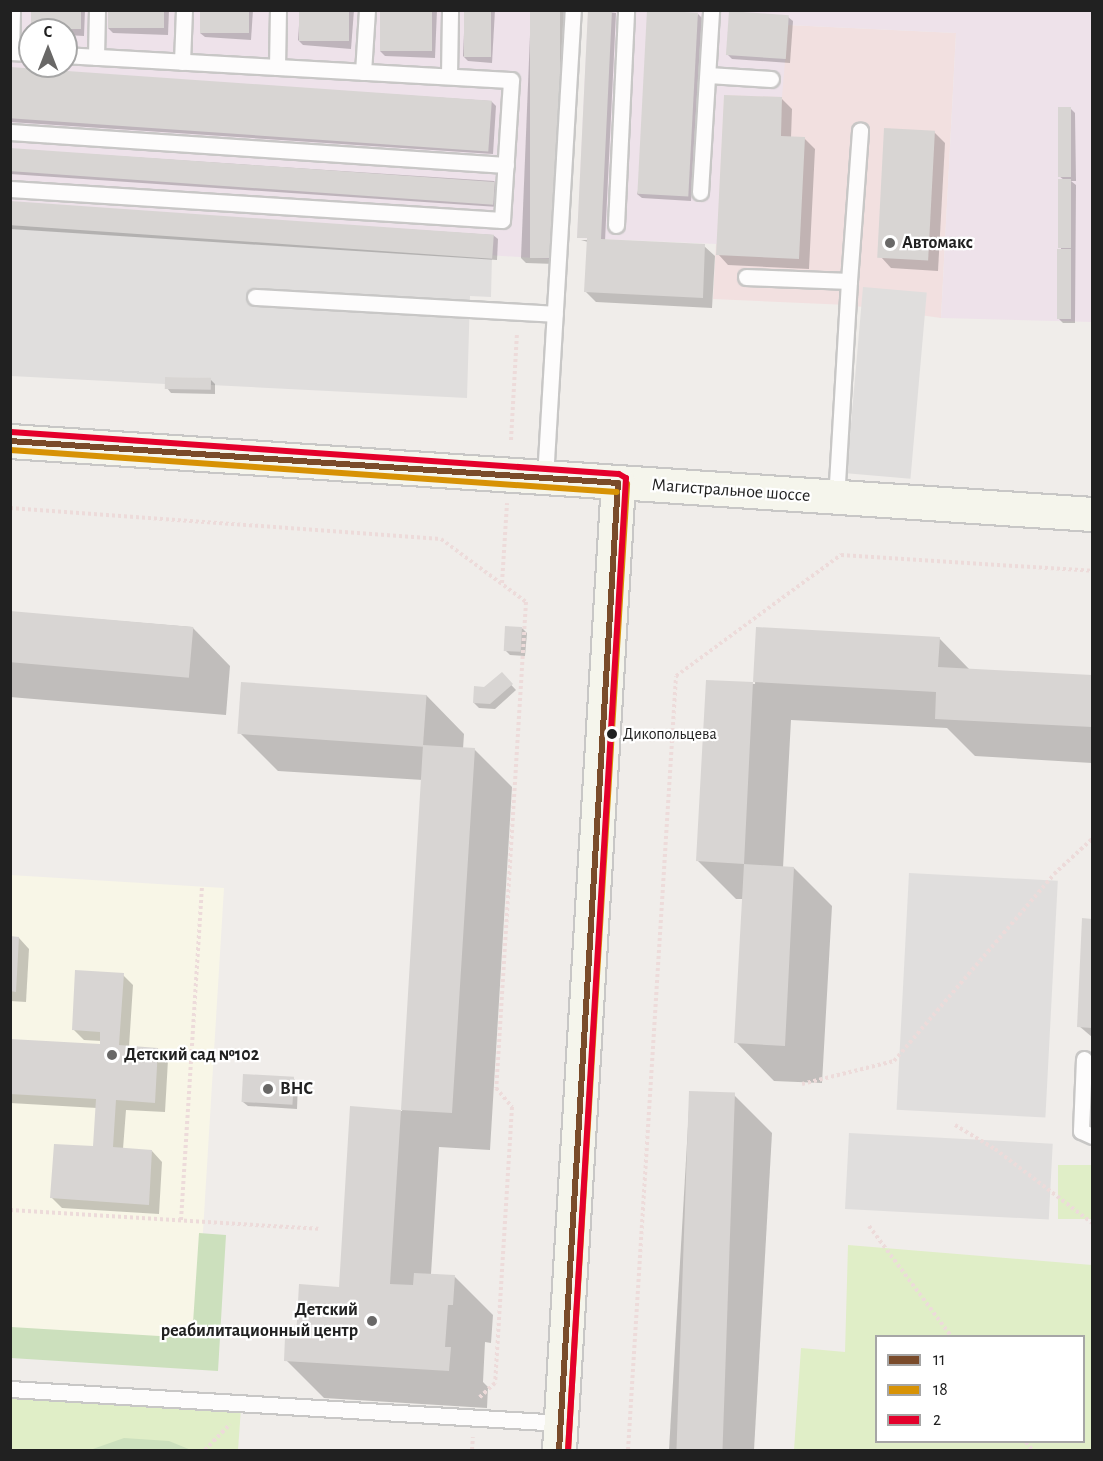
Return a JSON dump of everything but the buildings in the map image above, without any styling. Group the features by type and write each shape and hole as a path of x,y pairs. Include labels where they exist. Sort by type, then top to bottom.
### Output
{"main road":[{"name":"Магистральное шоссе","path":"10,441 1092,514"},
{"path":"560,1437 618,483"}],"lane":[{"path":"11,52 12,10"},
{"path":"96,57 97,10"},
{"path":"182,62 184,10"},
{"path":"277,67 278,10"},
{"path":"363,72 367,10"},
{"path":"449,76 450,10"},
{"path":"545,478 573,10"},
{"path":"616,225 626,10"},
{"path":"700,192 711,10"},
{"path":"10,189 502,220 511,80 78,56"},
{"path":"708,75 771,79"},
{"path":"836,497 860,130"},
{"path":"10,132 506,165"},
{"path":"746,277 849,281"},
{"path":"255,297 555,314"},
{"path":"1084,1059 1081,1131 1092,1136"},
{"path":"10,1389 249,1404 560,1437"}],"path":[{"path":"511,440 519,312"},
{"path":"502,584 507,503"},
{"path":"10,508 441,538 526,602 496,1088 512,1107 495,1383"},
{"path":"628,1450 676,676 841,555 1092,571"},
{"path":"802,1084 894,1061 1054,874 1092,839"},
{"path":"181,1220 202,886"},
{"path":"955,1125 995,1149 1092,1223"},
{"path":"10,1210 318,1228"},
{"path":"869,1226 950,1335"},
{"path":"205,1450 249,1404"}],"shaded area":[{"path":"10,11 560,11 551,259 11,225"},
{"path":"588,11 1092,11 1092,322 941,318 956,33 788,25 782,97 724,95 717,244 577,238"},
{"path":"788,25 956,33 941,318 848,305 713,299 724,95"},
{"path":"11,225 492,256 491,297 470,296 467,398 211,385 210,378 166,377 165,384 11,376"},
{"path":"863,287 927,293 910,479 847,473"},
{"path":"909,873 1058,881 1045,1117 897,1110"},
{"name":"Детский сад №102","path":"10,875 224,888 195,1362 11,1350"},
{"path":"849,1133 1053,1144 1049,1220 845,1209"}],"green space":[{"path":"1058,1165 1092,1165 1092,1219 1058,1219"},
{"path":"199,1233 226,1235 218,1371 11,1358 11,1327 192,1338"},
{"path":"848,1245 1092,1265 1092,1450 794,1450 801,1348 845,1352"},
{"path":"10,1394 241,1408 238,1450 11,1450"},
{"path":"124,1438 169,1441 191,1450 90,1450"}],"transit line":[{"name":"2","path":"11,432 619,474 626,478 568,1450"},
{"name":"11","path":"10,441 618,483"},
{"name":"18","path":"10,450 617,492"},
{"name":"11","path":"559,1450 618,483"},
{"name":"18","path":"568,1450 627,484"}],"place":[{"name":"Автомакс","path":"890,243"},
{"name":"Дикопольцева","path":"612,734"},
{"name":"Детский сад №102","path":"112,1055"},
{"name":"ВНС","path":"268,1089"},
{"name":"Детский реабилитационный центр","path":"372,1321"}]}
